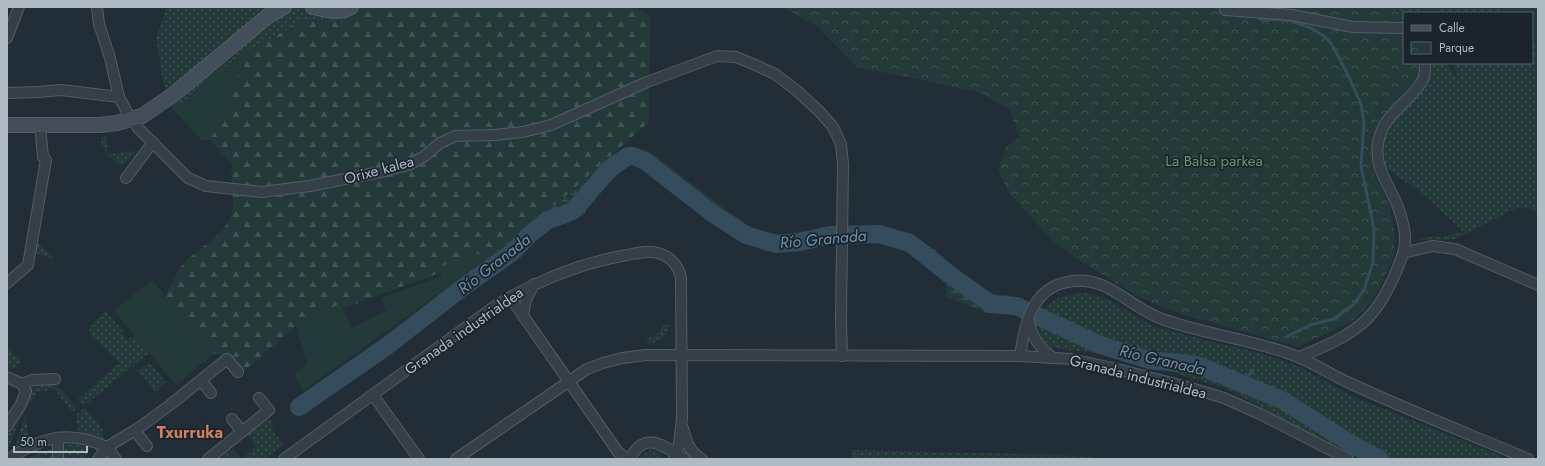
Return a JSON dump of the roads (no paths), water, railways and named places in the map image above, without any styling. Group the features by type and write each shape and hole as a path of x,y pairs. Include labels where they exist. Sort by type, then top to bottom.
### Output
{"street":[{"path":"7,38 19,7"},
{"name":"Orixe kalea","path":"97,7 99,24 110,58 119,97 138,128 188,178 206,186 262,192 310,186 385,171 409,164 426,155 440,143 455,136 494,135 523,132 551,125 648,82 717,56 736,57 775,74 796,90 820,112 833,127 841,144 843,164 842,356"},
{"path":"7,124 40,125 117,123 142,116 174,94 268,16 284,7"},
{"path":"313,7 333,11 346,10 351,7"},
{"path":"1225,10 1292,15 1353,26 1403,28"},
{"path":"1300,357 1347,335 1374,311 1385,294 1404,253 1404,228 1398,207 1377,159 1378,143 1385,124 1398,106 1420,85 1426,73 1425,64"},
{"path":"7,93 61,90 119,97"},
{"path":"7,283 28,265 46,160 43,157 40,125"},
{"path":"126,178 153,142"},
{"path":"1404,253 1432,246 1455,249 1538,284"},
{"name":"Granada industrialdea","path":"284,459 510,297 534,284 582,265 604,259 650,252 659,253 669,258 679,270 681,278 680,355 682,418"},
{"path":"1020,356 1028,319 1037,300 1047,291 1062,283 1078,280 1093,282 1125,297 1159,318 1300,357 1345,381 1528,459"},
{"path":"523,316 526,300 534,284"},
{"path":"510,297 617,452 629,459 638,448 644,444 658,443 664,445 675,456 685,459"},
{"path":"1028,319 1033,336 1040,347 1052,357"},
{"name":"Granada industrialdea","path":"456,459 587,369 603,362 646,355 1020,356 1071,359 1117,369 1224,398 1260,414 1348,459"},
{"path":"98,459 107,447 135,431 227,359 238,372"},
{"path":"7,426 26,394 26,389 22,384 8,378"},
{"path":"22,384 32,380 55,379"},
{"path":"201,380 211,393"},
{"path":"373,395 421,458"},
{"path":"208,459 269,410 259,398"},
{"path":"675,456 682,418"},
{"path":"682,418 688,443 693,453 702,459"},
{"path":"232,419 242,432"},
{"path":"135,431 147,446"},
{"path":"12,457 32,446 58,438 78,437 91,440 107,447 116,459"},
{"path":"58,438 58,459"}],"waterway":[{"path":"1259,19 1288,20 1311,28 1324,36 1331,43 1361,104 1364,122 1361,166 1374,229 1373,262 1364,290 1354,304 1334,319 1310,325 1286,337"},
{"name":"Río Granada","path":"299,407 387,346 462,288 514,251 529,235 548,220 574,210 609,169 628,156 633,156 645,161 712,213 746,235 776,244 800,242 830,235 879,234 910,243 950,275 991,304 1016,306 1100,345 1149,360 1197,365 1282,400 1353,445 1380,459"},
{"path":"1242,384 1253,370"}],"district":[{"name":"Txurruka","path":"190,432"}],"park label":[{"name":"La Balsa parkea","path":"1214,161"}]}
